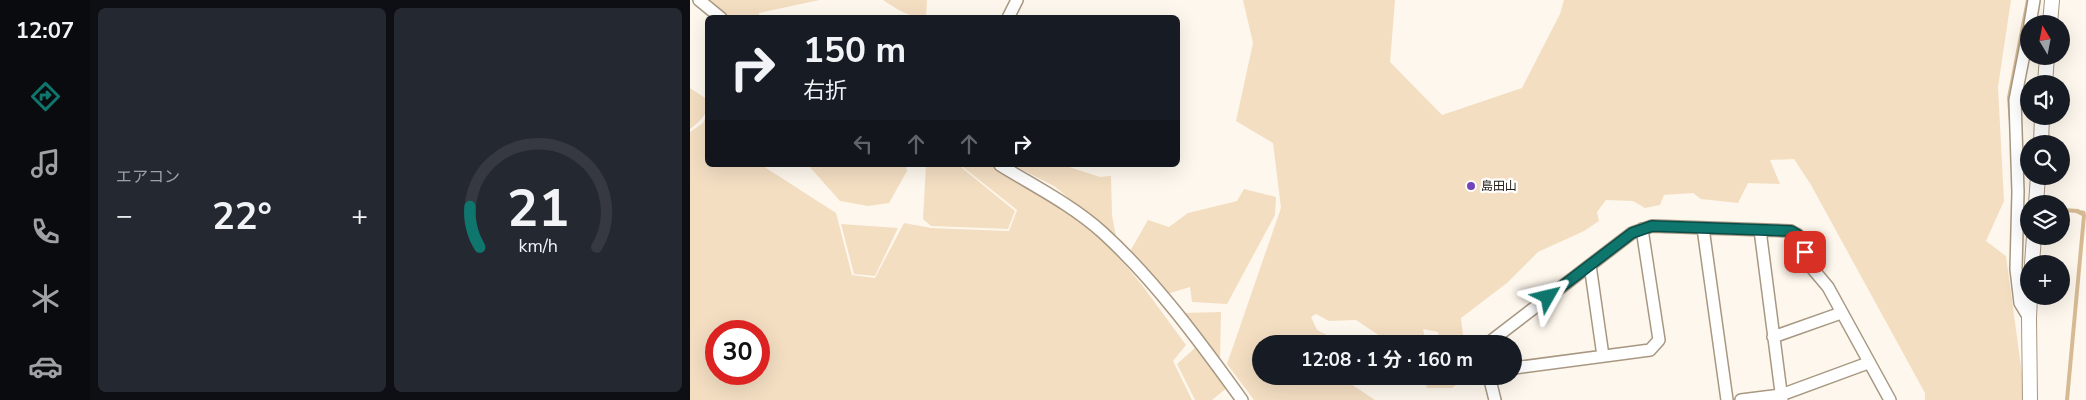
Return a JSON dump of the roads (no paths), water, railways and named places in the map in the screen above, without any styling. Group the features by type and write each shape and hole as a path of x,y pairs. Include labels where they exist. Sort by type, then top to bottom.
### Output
{"street":[{"path":"699,0 717,15"},
{"path":"1010,15 1017,0"},
{"path":"2032,15 2034,0"},
{"path":"2051,15 2052,0"},
{"path":"2022,65 2015,100 2018,192 2016,269 2020,302 2029,318"},
{"path":"1003,167 1054,197 1101,231 1149,280 1213,360 1242,400"},
{"path":"1499,335 1632,233 1642,229 1652,226 1791,231 1798,235 1812,268 1828,287 1890,400"},
{"path":"1703,228 1727,400"},
{"path":"1522,367 1650,350 1659,340 1642,229"},
{"path":"1760,230 1781,397"},
{"path":"1590,265 1603,356"},
{"path":"2030,305 2030,400"},
{"path":"1773,337 1841,313"},
{"path":"1741,400 1781,397 1868,363"},
{"path":"1491,385 1495,400"}],"waterway":[{"path":"2011,123 2009,98 2028,0"},
{"path":"2070,210 2078,211"}],"place":[{"name":"島田山","path":"1471,186"}]}
